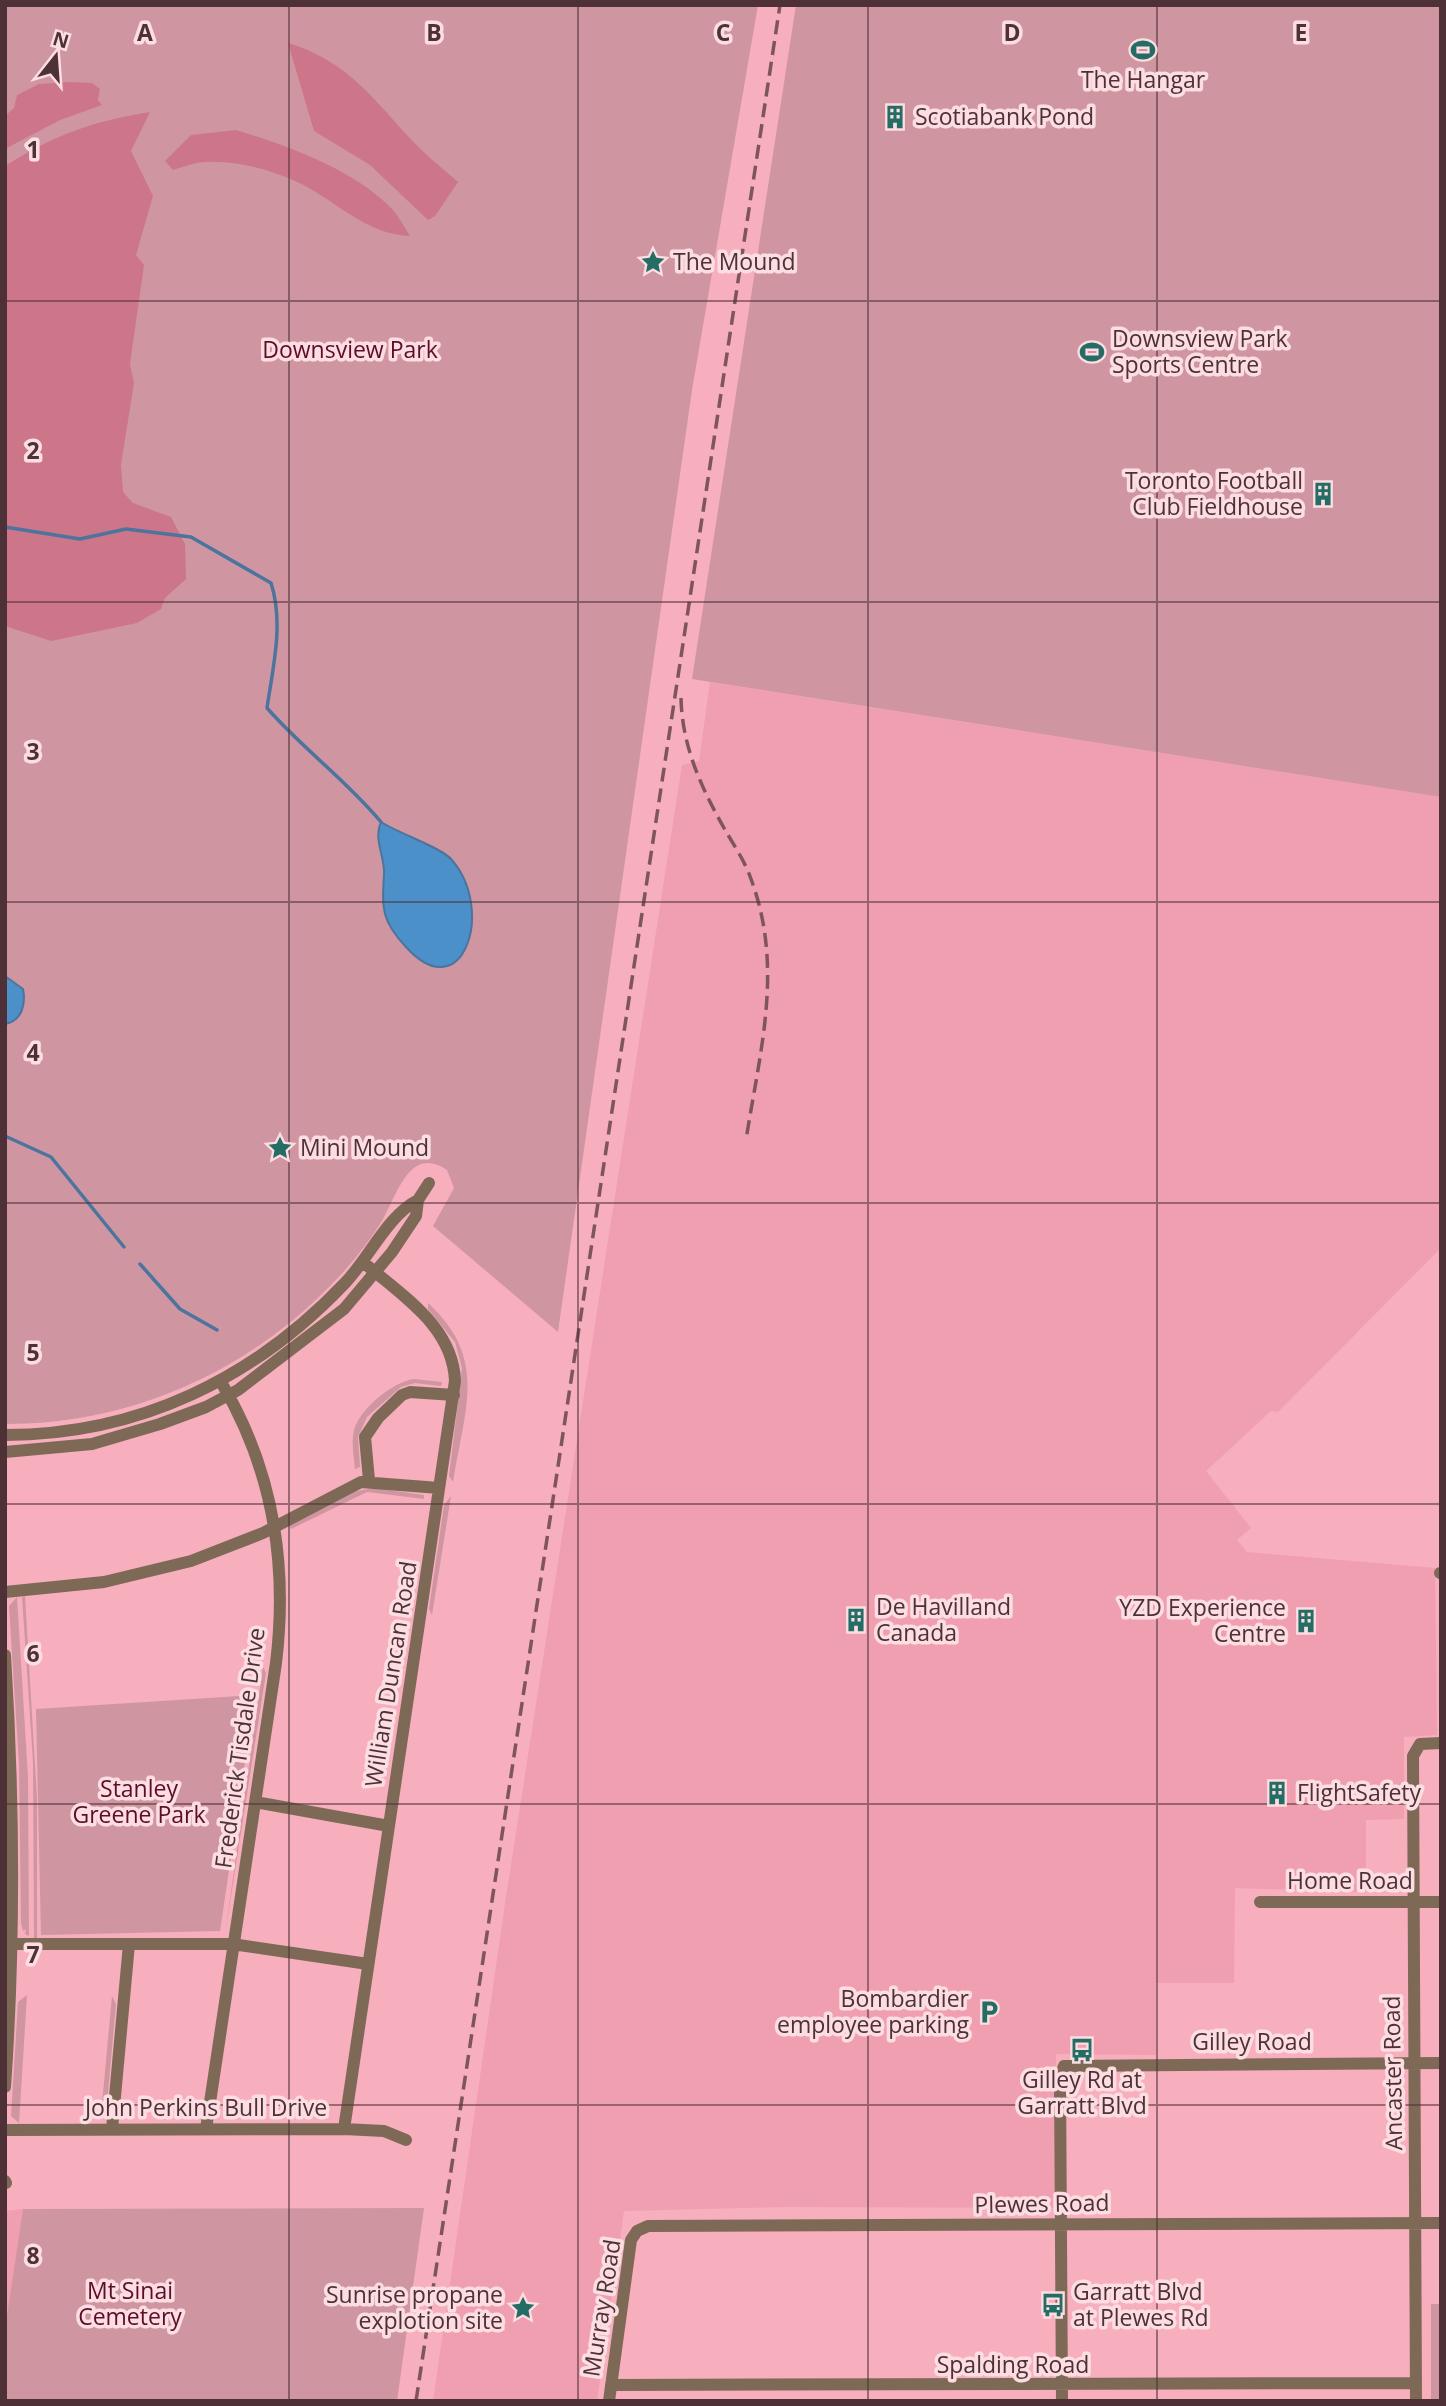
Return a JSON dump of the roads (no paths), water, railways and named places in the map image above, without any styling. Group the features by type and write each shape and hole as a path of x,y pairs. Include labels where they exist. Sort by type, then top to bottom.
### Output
{"street":[{"path":"5,1452 92,1444 160,1424 229,1395 344,1309 376,1273 416,1216 418,1200 429,1184"},
{"path":"5,1435 61,1431 103,1424 180,1401 221,1382 269,1352 309,1319 363,1262 401,1208 418,1200"},
{"name":"William Duncan Road","path":"344,2129 453,1395 452,1355 439,1329 363,1262"},
{"name":"Frederick Tisdale Drive","path":"206,2129 280,1624 281,1570 275,1527 258,1464 221,1382"},
{"path":"369,1480 365,1437 378,1418 402,1395 410,1392 453,1395"},
{"path":"5,1592 80,1586 144,1575 229,1547 275,1527 340,1491 369,1480 439,1488"},
{"path":"5,1655 12,1772 13,1944 5,2087"},
{"name":"Ancaster Road","path":"1416,2401 1413,1756 1418,1745 1441,1743"},
{"path":"255,1802 390,1826"},
{"name":"Home Road","path":"1260,1902 1441,1902"},
{"path":"13,1944 232,1944 368,1964"},
{"path":"112,2129 129,1944"},
{"name":"Gilley Road","path":"1060,2225 1060,2077 1065,2066 1441,2063"},
{"name":"John Perkins Bull Drive","path":"5,2130 344,2129 384,2131 406,2140"},
{"name":"Plewes Road","path":"644,2228 1441,2223"},
{"path":"1060,2225 1062,2401"},
{"name":"Murray Road","path":"609,2401 631,2239 644,2228"},
{"name":"Spalding Road","path":"611,2385 1415,2383"}],"water":[{"path":"381,822 446,855 464,880 471,903 472,925 467,945 457,960 443,967 426,963 406,947 388,921 383,905 384,867 378,835"},
{"path":"5,976 23,989 24,1000 19,1016 5,1024"}],"waterway":[{"path":"5,527 80,539 126,529 191,537 271,583 277,629 267,708 381,822"},
{"path":"5,1136 51,1157 124,1247"},
{"path":"140,1264 180,1309 217,1330"}],"railway":[{"path":"416,2401 780,5"},
{"path":"681,698 685,733 694,766 748,872 761,912 766,945 766,1009 746,1140"}],"place":[{"name":"The Hangar","path":"1143,50"},
{"name":"Scotiabank Pond","path":"895,117"},
{"name":"The Mound","path":"653,262"},
{"name":"Downsview Park Sports Centre","path":"1092,352"},
{"name":"Toronto Football Club Fieldhouse","path":"1323,494"},
{"name":"Mini Mound","path":"280,1148"},
{"name":"De Havilland Canada","path":"856,1620"},
{"name":"YZD Experience Centre","path":"1306,1621"},
{"name":"FlightSafety","path":"1277,1793"},
{"name":"Bombardier employee parking","path":"989,2012"},
{"name":"Gilley Rd at Garratt Blvd","path":"1082,2050"},
{"name":"Garratt Blvd at Plewes Rd","path":"1053,2305"},
{"name":"Sunrise propane explotion site","path":"523,2308"}],"park label":[{"name":"Downsview Park","path":"350,350"},
{"name":"Stanley Greene Park","path":"139,1802"},
{"name":"Mt Sinai Cemetery","path":"130,2304"}]}
